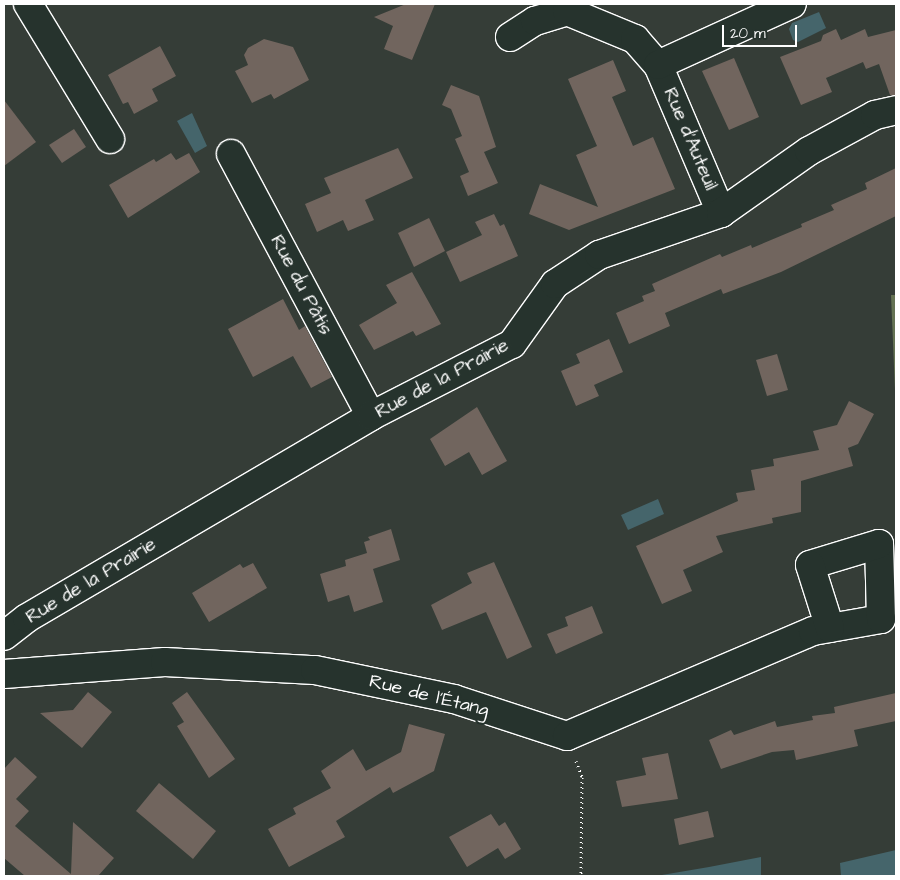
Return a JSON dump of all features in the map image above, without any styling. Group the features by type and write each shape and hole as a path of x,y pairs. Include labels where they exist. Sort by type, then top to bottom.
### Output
{"street":[{"path":"28,4 110,139"},
{"name":"Rue d'Auteuil","path":"658,65 792,4"},
{"name":"Rue d'Auteuil","path":"510,37 536,21 567,11 635,39 658,65 721,213"},
{"name":"Rue de la Prairie","path":"4,636 28,618 371,416 512,344 555,284 599,256 721,213 809,151 875,115 896,110"},
{"name":"Rue du Pâtis","path":"231,154 371,416"},
{"path":"567,736 813,631 830,628"},
{"name":"Rue de l'Étang","path":"4,674 165,662 315,670 454,699 567,736"}],"path":[{"path":"567,736 582,776 581,876"}],"green space":[{"path":"891,295 896,295 896,414"}],"water":[{"path":"819,12 826,28 798,42 793,40 789,29 792,23"},
{"path":"192,113 207,146 195,153 177,121"},
{"path":"658,499 664,514 628,530 621,515"},
{"path":"896,850 896,876 841,876 840,863"},
{"path":"761,857 761,876 656,876 709,867"}],"building":[{"path":"406,4 435,4 412,60 384,49 393,26 374,17"},
{"path":"836,29 841,40 865,29 868,37 896,30 896,95 890,95 879,64 866,69 863,62 826,78 832,92 801,105 780,57 821,41 823,35"},
{"path":"264,39 293,47 309,80 274,99 271,94 252,103 235,71 248,65 244,55 248,48"},
{"path":"160,46 176,76 152,89 158,101 134,114 128,102 123,104 108,75"},
{"path":"734,58 759,117 729,130 702,71"},
{"path":"613,60 626,91 612,97 633,146 653,137 675,189 569,230 529,214 540,184 598,207 576,155 597,146 568,79"},
{"path":"451,85 479,96 496,147 484,152 498,183 468,196 460,176 469,172 455,139 462,136 451,109 442,105"},
{"path":"4,100 36,142 4,166"},
{"path":"74,129 86,147 62,163 49,145"},
{"path":"398,148 413,178 365,200 374,220 348,231 343,220 317,232 305,204 331,193 324,178"},
{"path":"171,153 176,160 189,153 200,172 128,218 109,185 154,159 156,162"},
{"path":"896,168 896,216 781,272 723,294 721,289 665,313 670,326 629,344 616,313 644,301 642,296 655,291 652,284 720,254 722,257 751,245 752,248 802,227 801,224 834,210 831,205 867,189 865,183"},
{"path":"494,214 500,226 504,224 518,256 460,282 446,252 482,235 475,222"},
{"path":"429,218 445,251 414,267 398,233"},
{"path":"412,272 441,324 416,336 413,331 374,350 359,325 397,303 386,285"},
{"path":"283,299 299,330 305,326 332,377 311,388 293,356 253,377 228,329"},
{"path":"609,339 623,372 594,385 599,396 576,406 561,371 580,363 576,354"},
{"path":"777,354 788,390 767,396 756,360"},
{"path":"849,401 874,414 858,444 848,448 853,466 801,481 801,512 772,518 773,523 716,536 723,552 683,570 692,591 662,604 636,546 738,501 736,493 755,490 751,470 774,466 773,459 819,450 813,431 837,425"},
{"path":"477,407 507,461 482,475 469,452 445,466 430,439"},
{"path":"391,529 400,560 373,569 383,602 354,612 349,595 328,602 320,574 346,566 345,560 367,553 364,542 370,540 368,537"},
{"path":"494,562 532,647 507,659 486,612 442,630 431,605 472,583 467,573"},
{"path":"253,563 267,588 209,622 192,593 240,564 243,568"},
{"path":"592,606 603,633 556,654 547,634 568,626 565,617"},
{"path":"88,692 112,712 82,748 40,713 73,710"},
{"path":"187,692 235,759 209,778 177,726 184,722 172,703"},
{"path":"896,693 896,721 854,730 858,746 796,760 794,750 772,752 721,769 709,740 731,730 734,735 775,721 777,727 813,720 812,716 835,713 834,707"},
{"path":"409,724 445,734 434,771 393,793 390,787 336,821 345,837 289,867 268,829 296,814 293,808 331,788 321,771 353,749 366,771 401,752"},
{"path":"668,753 678,799 622,807 616,781 646,775 642,758"},
{"path":"15,757 37,777 16,799 29,811 15,826 71,874 73,822 114,858 98,876 25,876 4,858 4,769"},
{"path":"159,783 216,831 193,859 136,811"},
{"path":"708,811 714,837 679,845 674,819"},
{"path":"491,814 499,826 505,822 521,849 505,859 498,848 467,867 449,837"}]}
